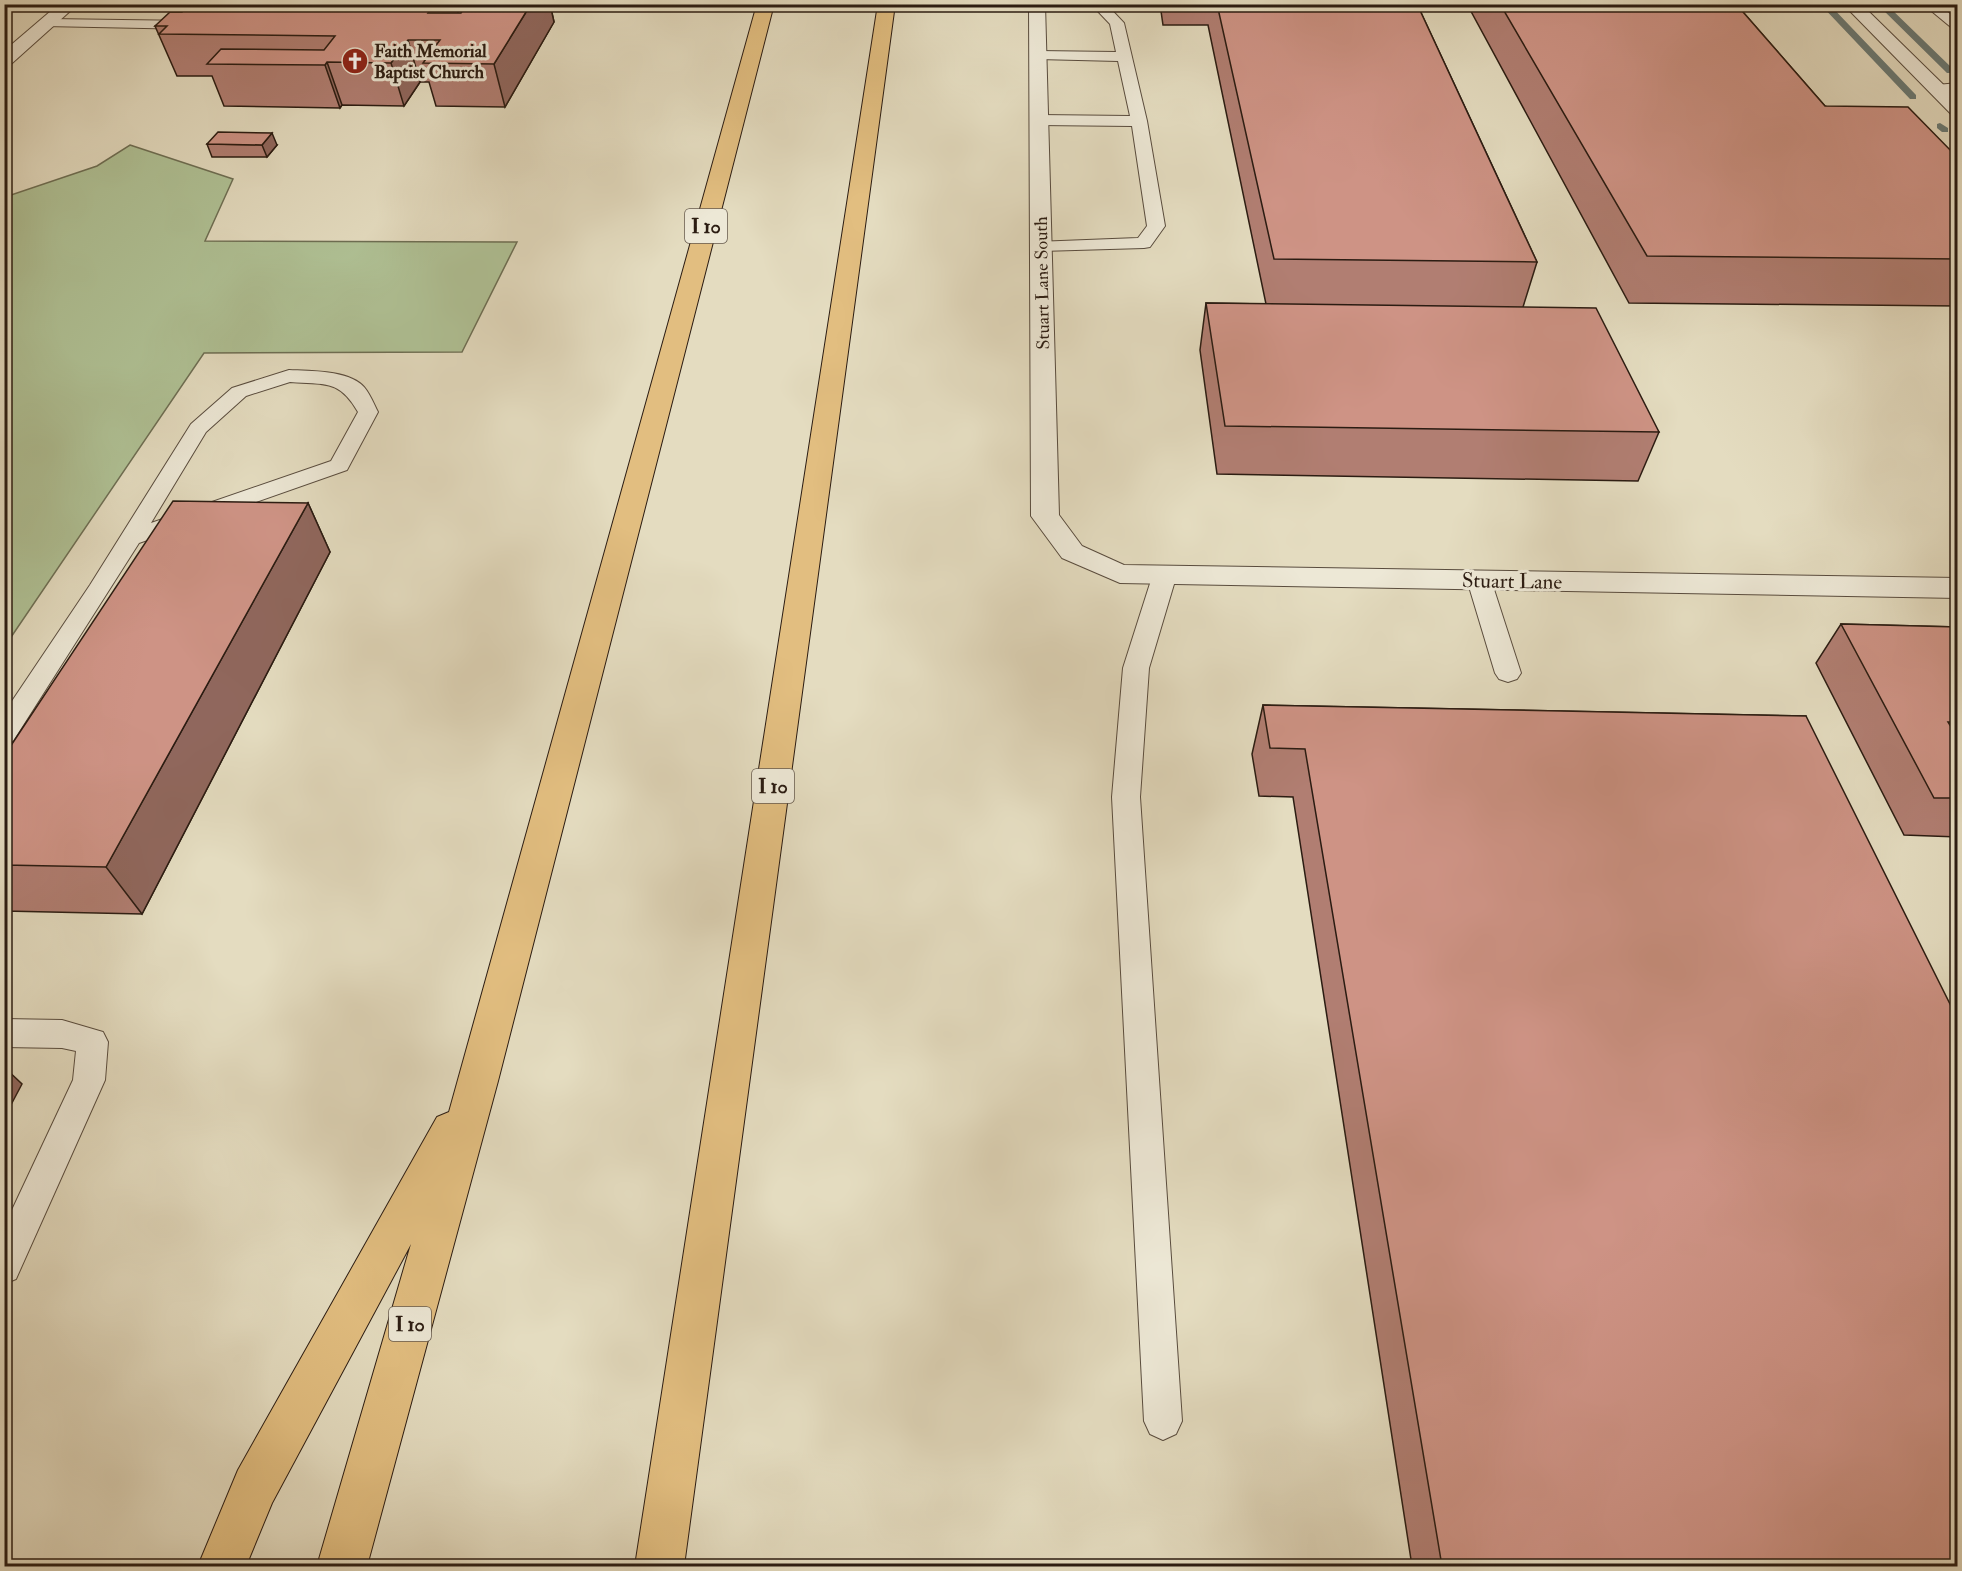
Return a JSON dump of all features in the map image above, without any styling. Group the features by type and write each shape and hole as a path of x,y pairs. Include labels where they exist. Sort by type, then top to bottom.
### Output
{"highway":[{"name":"I 10","path":"342,1566 478,1081 645,447 766,4"},
{"name":"I 10","path":"659,1566 887,4"},
{"path":"222,1566 255,1487 478,1081"}],"street":[{"path":"4,61 70,4"},
{"name":"Stuart Lane South","path":"1037,4 1045,516 1072,552"},
{"path":"1851,4 1958,110"},
{"name":"Stuart Lane","path":"1072,552 1120,574 1958,588"}],"lane":[{"path":"1041,246 1107,246 1144,243 1156,226 1139,121 1117,23 1098,4"},
{"path":"1930,4 1958,29"},
{"path":"110,24 136,9"},
{"path":"1941,15 1958,15"},
{"path":"49,23 204,25"},
{"path":"1038,55 1125,57"},
{"path":"1937,90 1958,88"},
{"path":"1039,120 1139,121"},
{"path":"4,734 131,538 198,428 239,392 289,376 332,379 355,389 368,412 339,465 131,538"},
{"path":"1163,1421 1126,797 1136,668 1165,574"},
{"path":"1479,580 1508,673"},
{"path":"4,1034 62,1034 92,1042 88,1080 4,1267"}],"green space":[{"path":"130,145 233,179 205,241 517,242 462,352 204,353 5,646 5,197 97,166"}],"building":[{"path":"190,4 359,6 361,4 434,4 428,13 461,13 467,4 531,4 494,64 423,63 440,40 408,40 391,63 327,62 325,65 207,64 221,49 324,50 335,36 159,34 167,26 155,26 170,12 182,12"},
{"path":"1217,4 1417,4 1537,262 1274,259"},
{"path":"1500,4 1736,4 1825,106 1908,107 1958,158 1958,259 1647,256"},
{"path":"218,132 272,133 262,145 207,144"},
{"path":"1206,303 1596,308 1659,432 1225,426"},
{"path":"173,501 308,503 106,867 4,865 4,756"},
{"path":"1841,624 1958,627 1958,722 1948,722 1958,738 1958,798 1934,798"},
{"path":"1263,705 1806,716 1958,1020 1958,1566 1442,1566 1305,749 1270,748"}],"waterway":[{"path":"1824,4 1913,97"},
{"path":"1881,4 1950,71"},
{"path":"1940,126 1945,130"}],"place":[{"name":"Faith Memorial Baptist Church","path":"355,61"}]}
